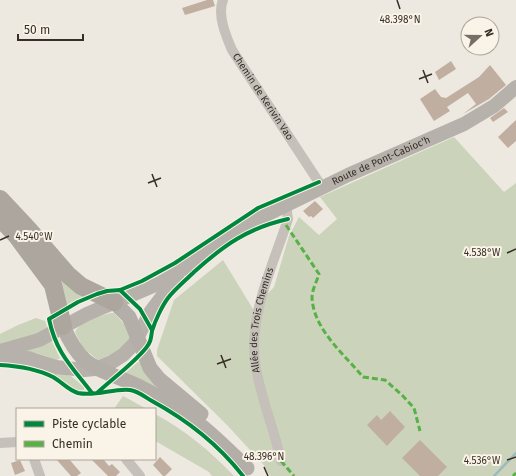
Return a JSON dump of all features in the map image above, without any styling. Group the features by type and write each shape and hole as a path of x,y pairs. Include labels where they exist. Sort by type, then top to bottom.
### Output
{"highway":[{"path":"0,199 67,274 81,286 114,302"},
{"path":"0,218 16,235 53,285 63,326"}],"main road":[{"path":"114,302 129,317 139,338 150,368 159,379 209,421 230,444 250,472"},
{"path":"63,326 71,344 80,356 96,369 138,386 190,417 219,441 250,472"}],"street":[{"name":"Chemin de Kerivin Vao","path":"223,0 221,6 222,19 225,34 232,50 322,187"},
{"name":"Route de Pont-Cabioc'h","path":"114,302 154,286 183,269 220,240 286,205 322,187 464,124 494,106 516,87"},
{"name":"Allée des Trois Chemins","path":"281,461 275,434 260,392 255,360 255,345 260,304 288,218 286,205"},
{"name":"Route de Pont-Cabioc'h","path":"139,338 151,311 183,269"},
{"path":"0,351 39,340 63,326 114,302"},
{"path":"0,358 28,358 69,370 96,369 123,355 139,338"},
{"path":"0,443 16,442"},
{"path":"34,460 40,476"},
{"path":"127,460 140,476"}],"green space":[{"path":"454,137 504,192 516,183 516,476 270,476 263,464 227,425 157,356 157,350 174,300 223,260 253,309 274,287 289,236 299,217 319,235 337,219 320,197"},
{"path":"27,235 87,295 66,305"},
{"path":"114,313 124,324 130,339 116,351 98,360 83,348 75,332 86,322 96,317"},
{"path":"36,318 45,321 48,330 0,347 0,334"},
{"path":"50,338 60,358 57,360 37,353 24,352 24,350"},
{"path":"138,362 140,363 166,392 123,375"},
{"path":"54,372 71,376 84,387 84,390 76,390 72,388 54,375"},
{"path":"123,396 145,408 115,408"},
{"path":"156,415 177,427 197,442 234,476 212,476 209,472 157,442 156,443"}],"building":[{"path":"207,0 213,0 215,6 185,15 182,8"},
{"path":"451,61 456,69 439,80 435,72"},
{"path":"490,65 506,85 489,99 463,114 476,104 468,93 447,107 450,111 434,121 420,99 435,89 441,97 446,98 479,77"},
{"path":"504,108 508,112 493,122 490,118"},
{"path":"516,120 516,141 508,148 498,137"},
{"path":"315,201 323,209 313,218 311,216 309,217 303,211"},
{"path":"390,411 405,427 387,446 367,425 377,415 381,420"},
{"path":"420,440 447,467 438,476 420,476 402,458"},
{"path":"160,457 172,469 165,476 163,476 153,465"},
{"path":"20,460 25,471 15,475 11,463"},
{"path":"57,460 70,460 81,473 77,476 71,476"},
{"path":"92,460 104,460 109,466 112,464 120,472 116,476 108,476"}],"waterway":[{"path":"494,476 516,453"}],"marked path":[{"path":"286,225 319,274 312,297 314,309 324,330 339,350 363,377 385,380 402,395 414,408 420,431"},
{"path":"281,461 294,476"},
{"path":"513,476 516,473"}],"cycle path":[{"path":"92,393 71,367 60,350 49,319 78,302 97,294 107,291 120,290 142,281 175,263 258,208 319,182"},
{"path":"97,393 129,366 146,348 150,342 157,318 166,301 194,272 237,239 261,227 288,219"},
{"path":"120,290 140,309 152,330"},
{"path":"0,365 20,367 40,372 53,377 71,390 78,393 91,394 118,390 130,390 141,394 190,425 223,453 243,476"}]}
